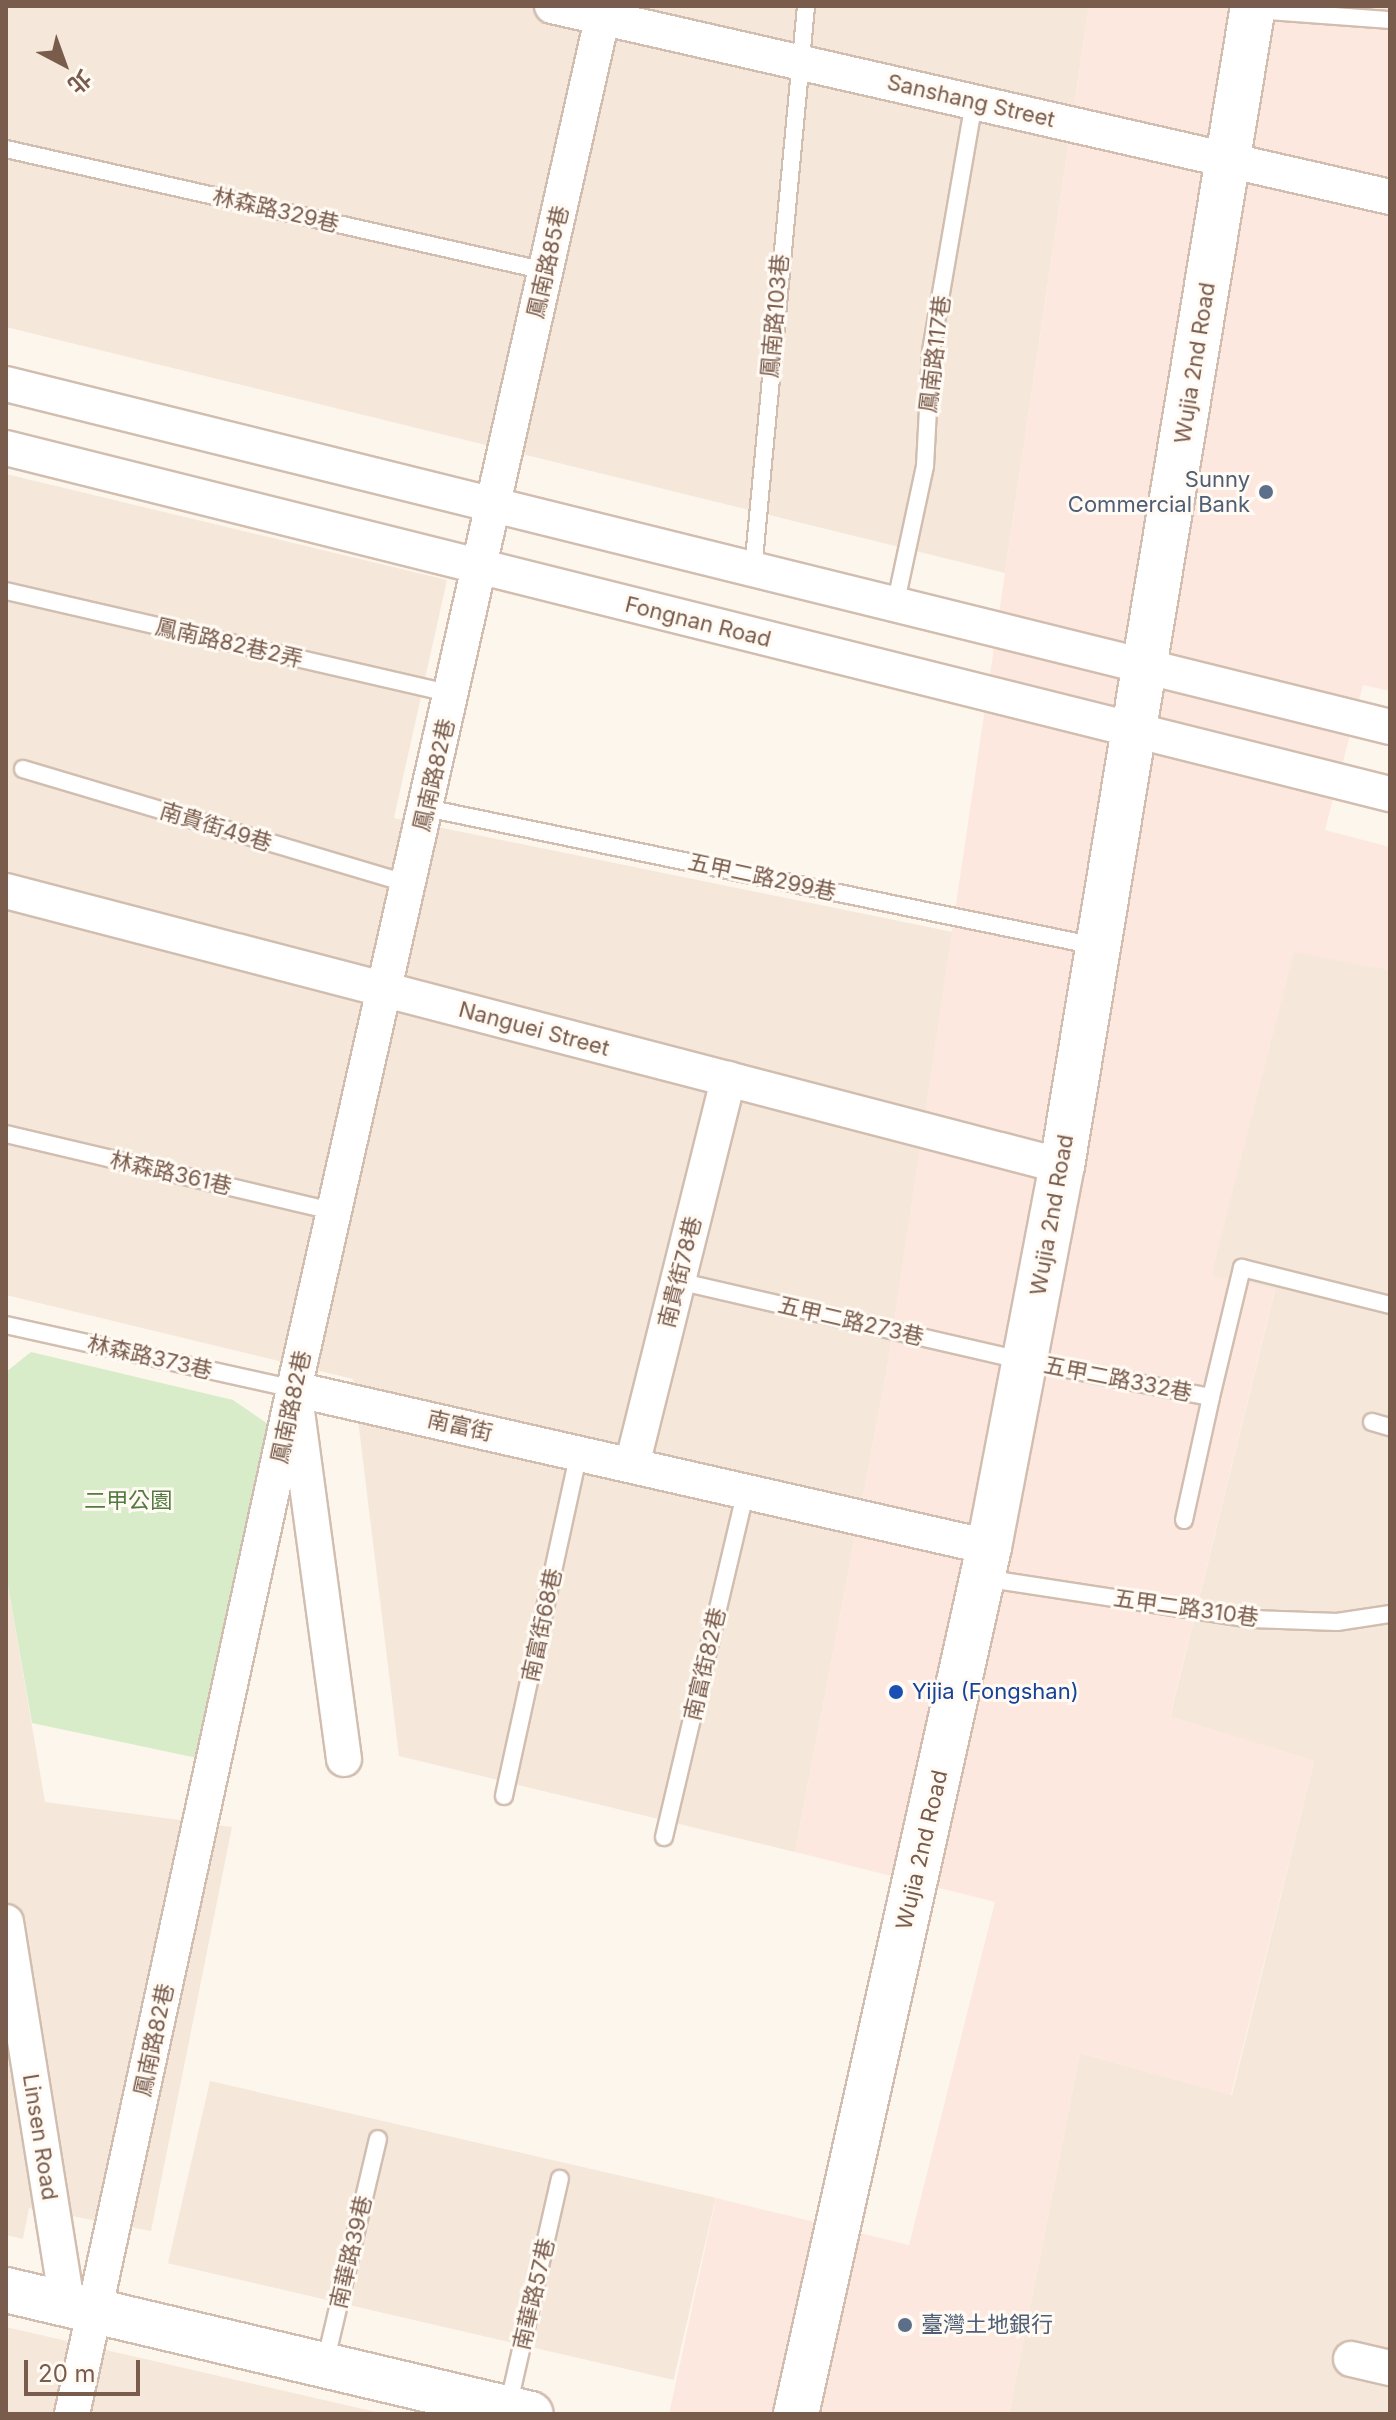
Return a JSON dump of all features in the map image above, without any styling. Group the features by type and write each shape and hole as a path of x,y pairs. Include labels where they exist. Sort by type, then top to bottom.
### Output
{"main road":[{"name":"Wujia 2nd Road","path":"796,2414 986,1562 1025,1361 1062,1166 1132,730 1147,668 1253,8"},
{"path":"6,2290 519,2411"}],"street":[{"name":"Sanshang Street","path":"552,6 604,12 797,61 1390,197"},
{"name":"鳳南路85巷","path":"493,506 604,12"},
{"path":"6,384 1390,727"},
{"name":"Fongnan Road","path":"6,448 1390,794"},
{"name":"鳳南路82巷","path":"72,2414 82,2307 386,990 493,506"},
{"name":"Nanguei Street","path":"6,891 1062,1166"},
{"name":"南貴街78巷","path":"632,1465 728,1079"},
{"path":"294,1389 344,1759"},
{"name":"南富街","path":"294,1389 746,1491 986,1562"},
{"name":"Linsen Road","path":"6,1922 82,2307"},
{"path":"1351,2359 1390,2368"}],"lane":[{"name":"鳳南路103巷","path":"753,570 797,61 806,6"},
{"path":"1253,8 1390,20"},
{"name":"鳳南路117巷","path":"895,606 925,466 931,351 974,102"},
{"name":"林森路329巷","path":"6,149 546,271"},
{"name":"鳳南路82巷2弄","path":"6,591 452,694"},
{"name":"南貴街49巷","path":"23,769 409,884"},
{"name":"五甲二路299巷","path":"426,808 1097,946"},
{"name":"林森路361巷","path":"6,1134 335,1212"},
{"name":"五甲二路332巷","path":"1184,1520 1242,1268 1390,1305"},
{"name":"五甲二路273巷","path":"678,1281 1025,1361"},
{"name":"林森路373巷","path":"6,1325 294,1389"},
{"name":"五甲二路332巷","path":"1025,1361 1211,1397"},
{"path":"1372,1422 1390,1427"},
{"name":"南富街68巷","path":"504,1796 579,1453"},
{"name":"南富街82巷","path":"664,1837 746,1491"},
{"name":"五甲二路310巷","path":"986,1562 1252,1619 1337,1622 1390,1614"},
{"name":"南華路39巷","path":"325,2365 378,2139"},
{"name":"南華路57巷","path":"519,2411 560,2179"}],"shaded area":[{"path":"6,6 1089,6 1005,573 6,327"},
{"path":"1089,6 1390,6 1390,691 1363,685 1325,830 1390,847 1390,970 1294,952 1211,1275 1275,1289 1170,1716 1314,1761 1231,2095 1080,2053 1009,2414 669,2414 716,2198 909,2245 995,1902 795,1852 887,1370"},
{"path":"6,474 447,580 394,818 953,932 887,1370 795,1852 399,1756 353,1379 6,1295"},
{"path":"1289,942 1390,963 1390,2414 1009,2414 1080,2053 1232,2095 1314,1761 1170,1717 1275,1290 1211,1276"},
{"path":"6,1574 45,1802 232,1827 151,2231 29,2208 23,2239 6,2235"},
{"path":"210,2081 716,2198 674,2380 168,2263"},
{"path":"6,2327 385,2414 6,2414"}],"green space":[{"name":"二甲公園","path":"31,1352 233,1400 268,1424 197,1758 32,1723 6,1574 6,1372"}],"place":[{"name":"Sunny Commercial Bank","path":"1266,492"},
{"name":"Yijia (Fongshan)","path":"896,1692"},
{"name":"臺灣土地銀行","path":"905,2325"}]}
